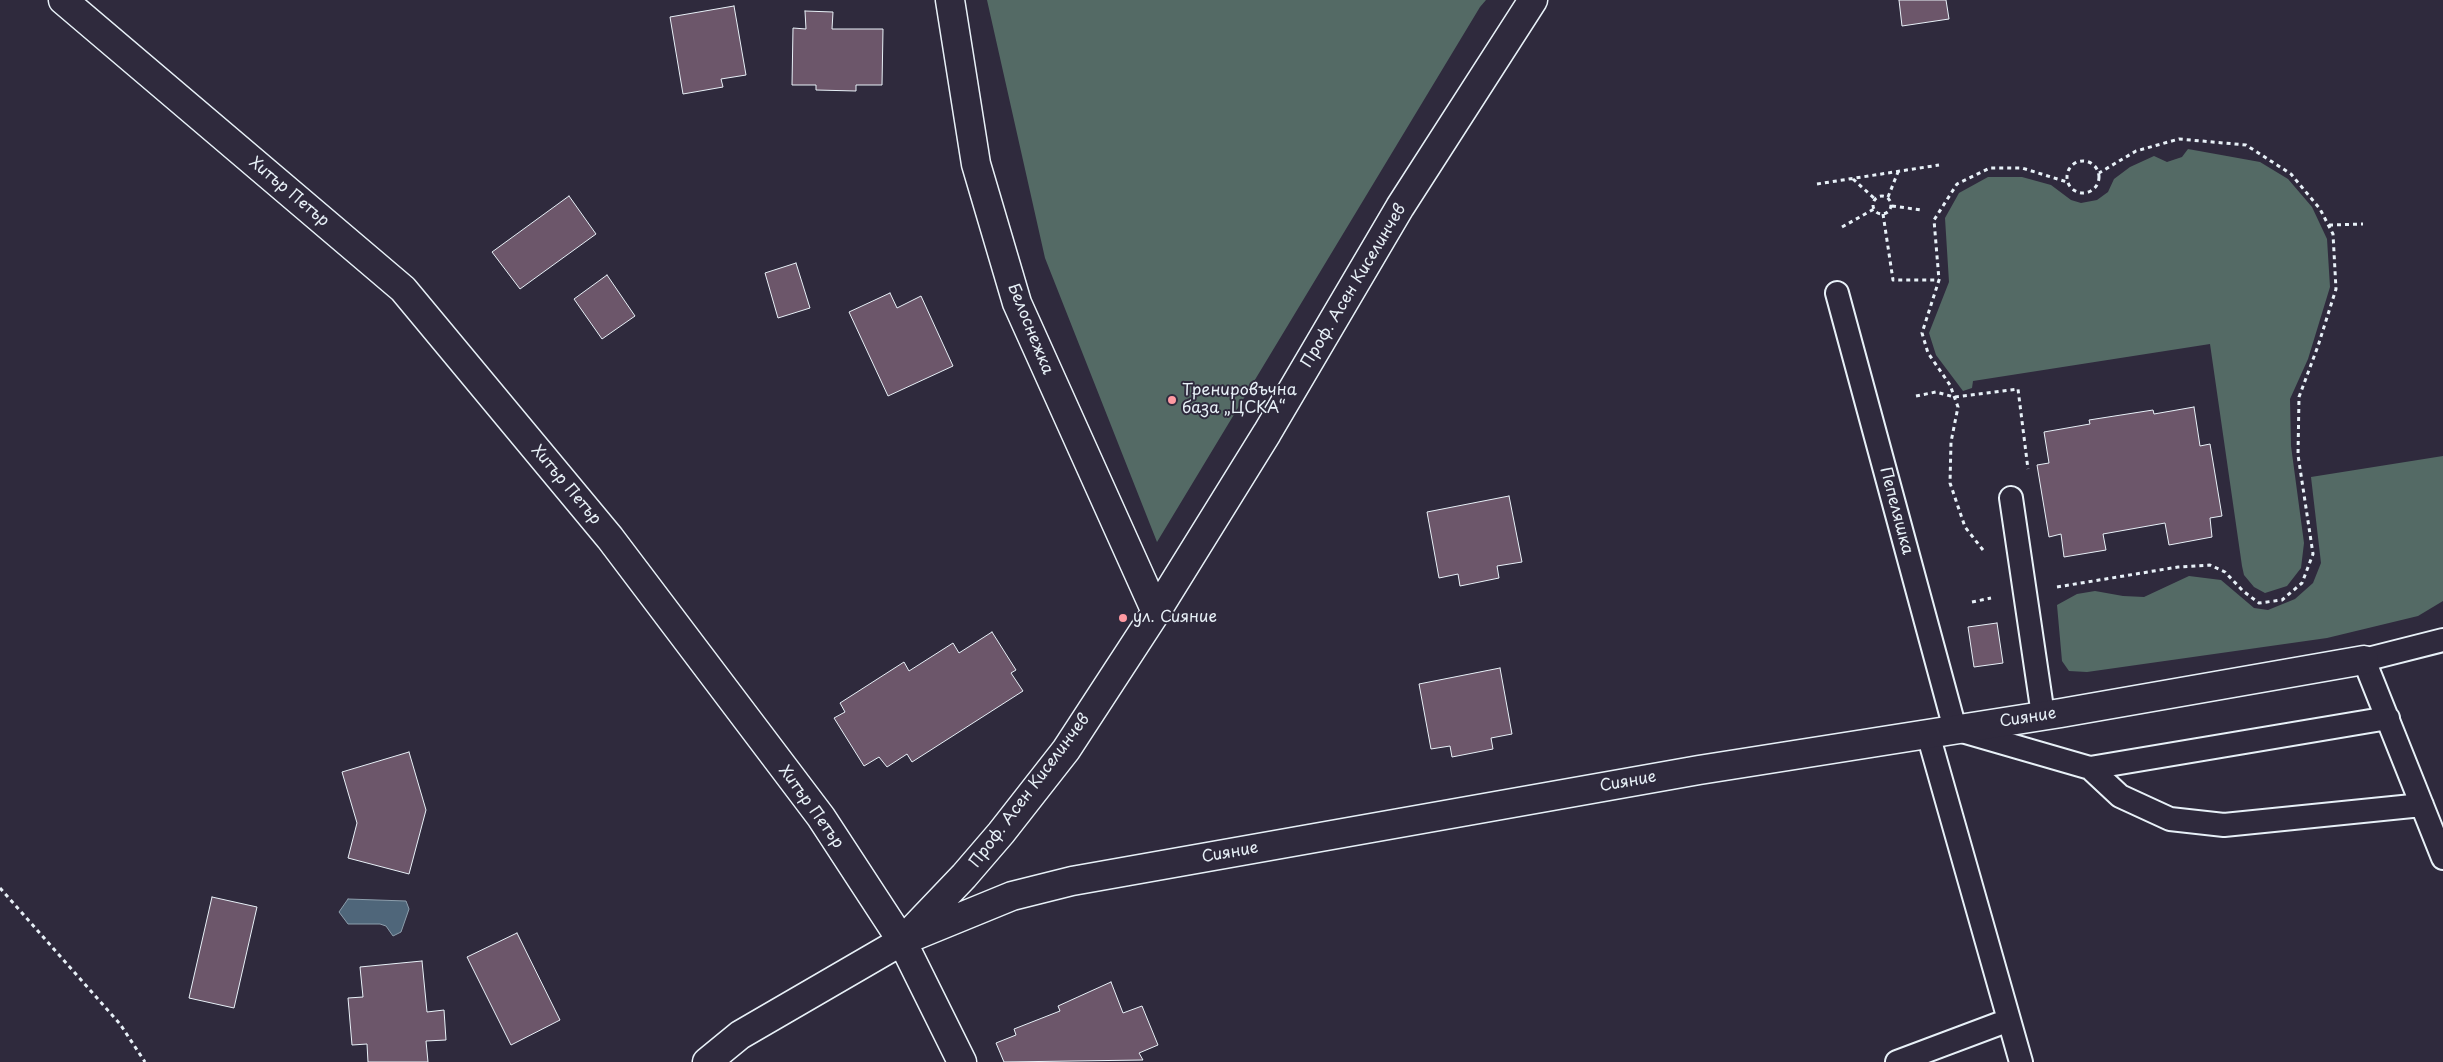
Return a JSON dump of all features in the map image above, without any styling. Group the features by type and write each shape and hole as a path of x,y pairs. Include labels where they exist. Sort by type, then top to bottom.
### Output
{"street":[{"name":"Хитър Петър","path":"62,0 403,289 610,538 821,817 902,941 962,1062"},
{"name":"Белоснежка","path":"950,0 976,164 1017,303 1156,612"},
{"name":"Проф. Асен Киселинчев","path":"707,1062 740,1035 902,941 970,869 1054,765 1156,612 1267,433 1400,206 1533,0"},
{"name":"Сияние","path":"902,941 1012,896 1072,881 1699,770 1955,730 2364,660"}],"lane":[{"name":"Пепеляшка","path":"1837,293 1955,730"},
{"path":"2011,498 2043,715"},
{"path":"2443,640 2364,660 2443,858"},
{"path":"1955,730 2090,768 2388,718"},
{"path":"1928,734 2021,1062"},
{"path":"2090,768 2120,796 2170,819 2224,825 2422,805"},
{"path":"1897,1062 2009,1020"}],"path":[{"path":"1972,602 2178,567 2210,565 2225,572 2243,591 2259,603 2282,600 2302,583 2313,554 2298,455 2299,397 2336,289 2333,234 2329,225 2320,209 2291,174 2246,145 2179,139 2136,150 2099,173"},
{"path":"1988,557 1965,527 1950,483 1951,442 1958,408 1950,385 1928,354 1922,333 1939,280 1934,220 1957,184 1990,168 2022,168 2067,182 2076,193 2092,192 2098,184 2099,173 2092,164 2081,161 2071,166 2068,170 2067,182"},
{"path":"1817,184 1939,165"},
{"path":"1892,206 1888,197 1898,172"},
{"path":"1853,179 1875,199"},
{"path":"1888,197 1880,196 1875,199 1873,203 1874,209 1878,213 1883,214 1889,211 1892,206"},
{"path":"1892,206 1922,210"},
{"path":"1842,227 1874,209"},
{"path":"1883,214 1893,280 1939,280"},
{"path":"2329,225 2363,224"},
{"path":"0,888 120,1024 145,1062"}],"green space":[{"name":"Тренировъчна база „ЦСКА“","path":"987,0 1486,0 1157,542 1045,258"},
{"path":"2188,149 2260,162 2288,179 2312,207 2327,239 2330,287 2308,359 2290,399 2291,446 2304,543 2301,568 2287,586 2265,593 2254,587 2244,575 2242,566 2210,344 1973,381 1972,388 1963,391 1936,355 1929,333 1949,282 1945,218 1959,193 1988,177 2022,177 2051,185 2071,200 2081,203 2097,200 2108,192 2114,179 2130,167 2154,156 2167,162 2182,157"},
{"path":"2443,456 2443,601 2418,616 2327,638 2087,672 2069,671 2062,661 2057,605 2077,594 2095,591 2123,596 2144,597 2189,576 2221,580 2254,608 2268,610 2295,599 2313,583 2321,563 2311,477"}],"water":[{"path":"348,899 406,901 409,909 401,932 393,936 386,926 380,924 348,924 339,912"}],"building":[{"path":"1899,0 1946,0 1949,19 1902,26"},
{"path":"734,6 746,75 721,79 723,87 683,94 670,17"},
{"path":"805,11 833,12 832,29 883,29 882,85 856,85 856,91 816,90 816,85 792,85 793,28 806,29"},
{"path":"569,196 596,234 520,289 492,252"},
{"path":"796,263 810,308 778,318 765,273"},
{"path":"607,275 635,316 602,339 574,299"},
{"path":"890,293 897,308 921,296 953,366 888,396 849,312"},
{"path":"2194,407 2200,446 2210,444 2222,516 2210,518 2212,537 2169,545 2165,523 2103,534 2106,550 2064,557 2061,534 2049,537 2037,465 2049,463 2044,432 2090,424 2089,420 2153,410 2154,414"},
{"path":"1509,496 1522,562 1497,566 1499,578 1460,586 1458,574 1439,578 1427,512"},
{"path":"1997,623 2003,663 1974,667 1968,627"},
{"path":"992,632 1016,670 1011,673 1023,691 912,762 907,754 887,767 879,757 864,766 834,718 845,712 840,703 904,662 909,671 953,643 959,653"},
{"path":"1500,668 1512,734 1491,738 1493,749 1452,757 1450,746 1431,749 1419,684"},
{"path":"409,752 426,810 409,874 348,858 357,823 342,772"},
{"path":"212,897 257,907 234,1008 189,998"},
{"path":"517,933 560,1020 511,1045 467,957"},
{"path":"422,961 427,1012 444,1010 446,1040 426,1041 428,1062 368,1062 367,1044 352,1045 348,998 363,997 360,967"},
{"path":"1111,982 1123,1013 1142,1006 1158,1045 1139,1053 1143,1060 1004,1062 996,1043 1016,1035 1014,1029 1060,1011 1058,1006"}],"place":[{"name":"Тренировъчна база „ЦСКА“","path":"1172,400"},
{"name":"ул. Сияние","path":"1123,618"}]}
